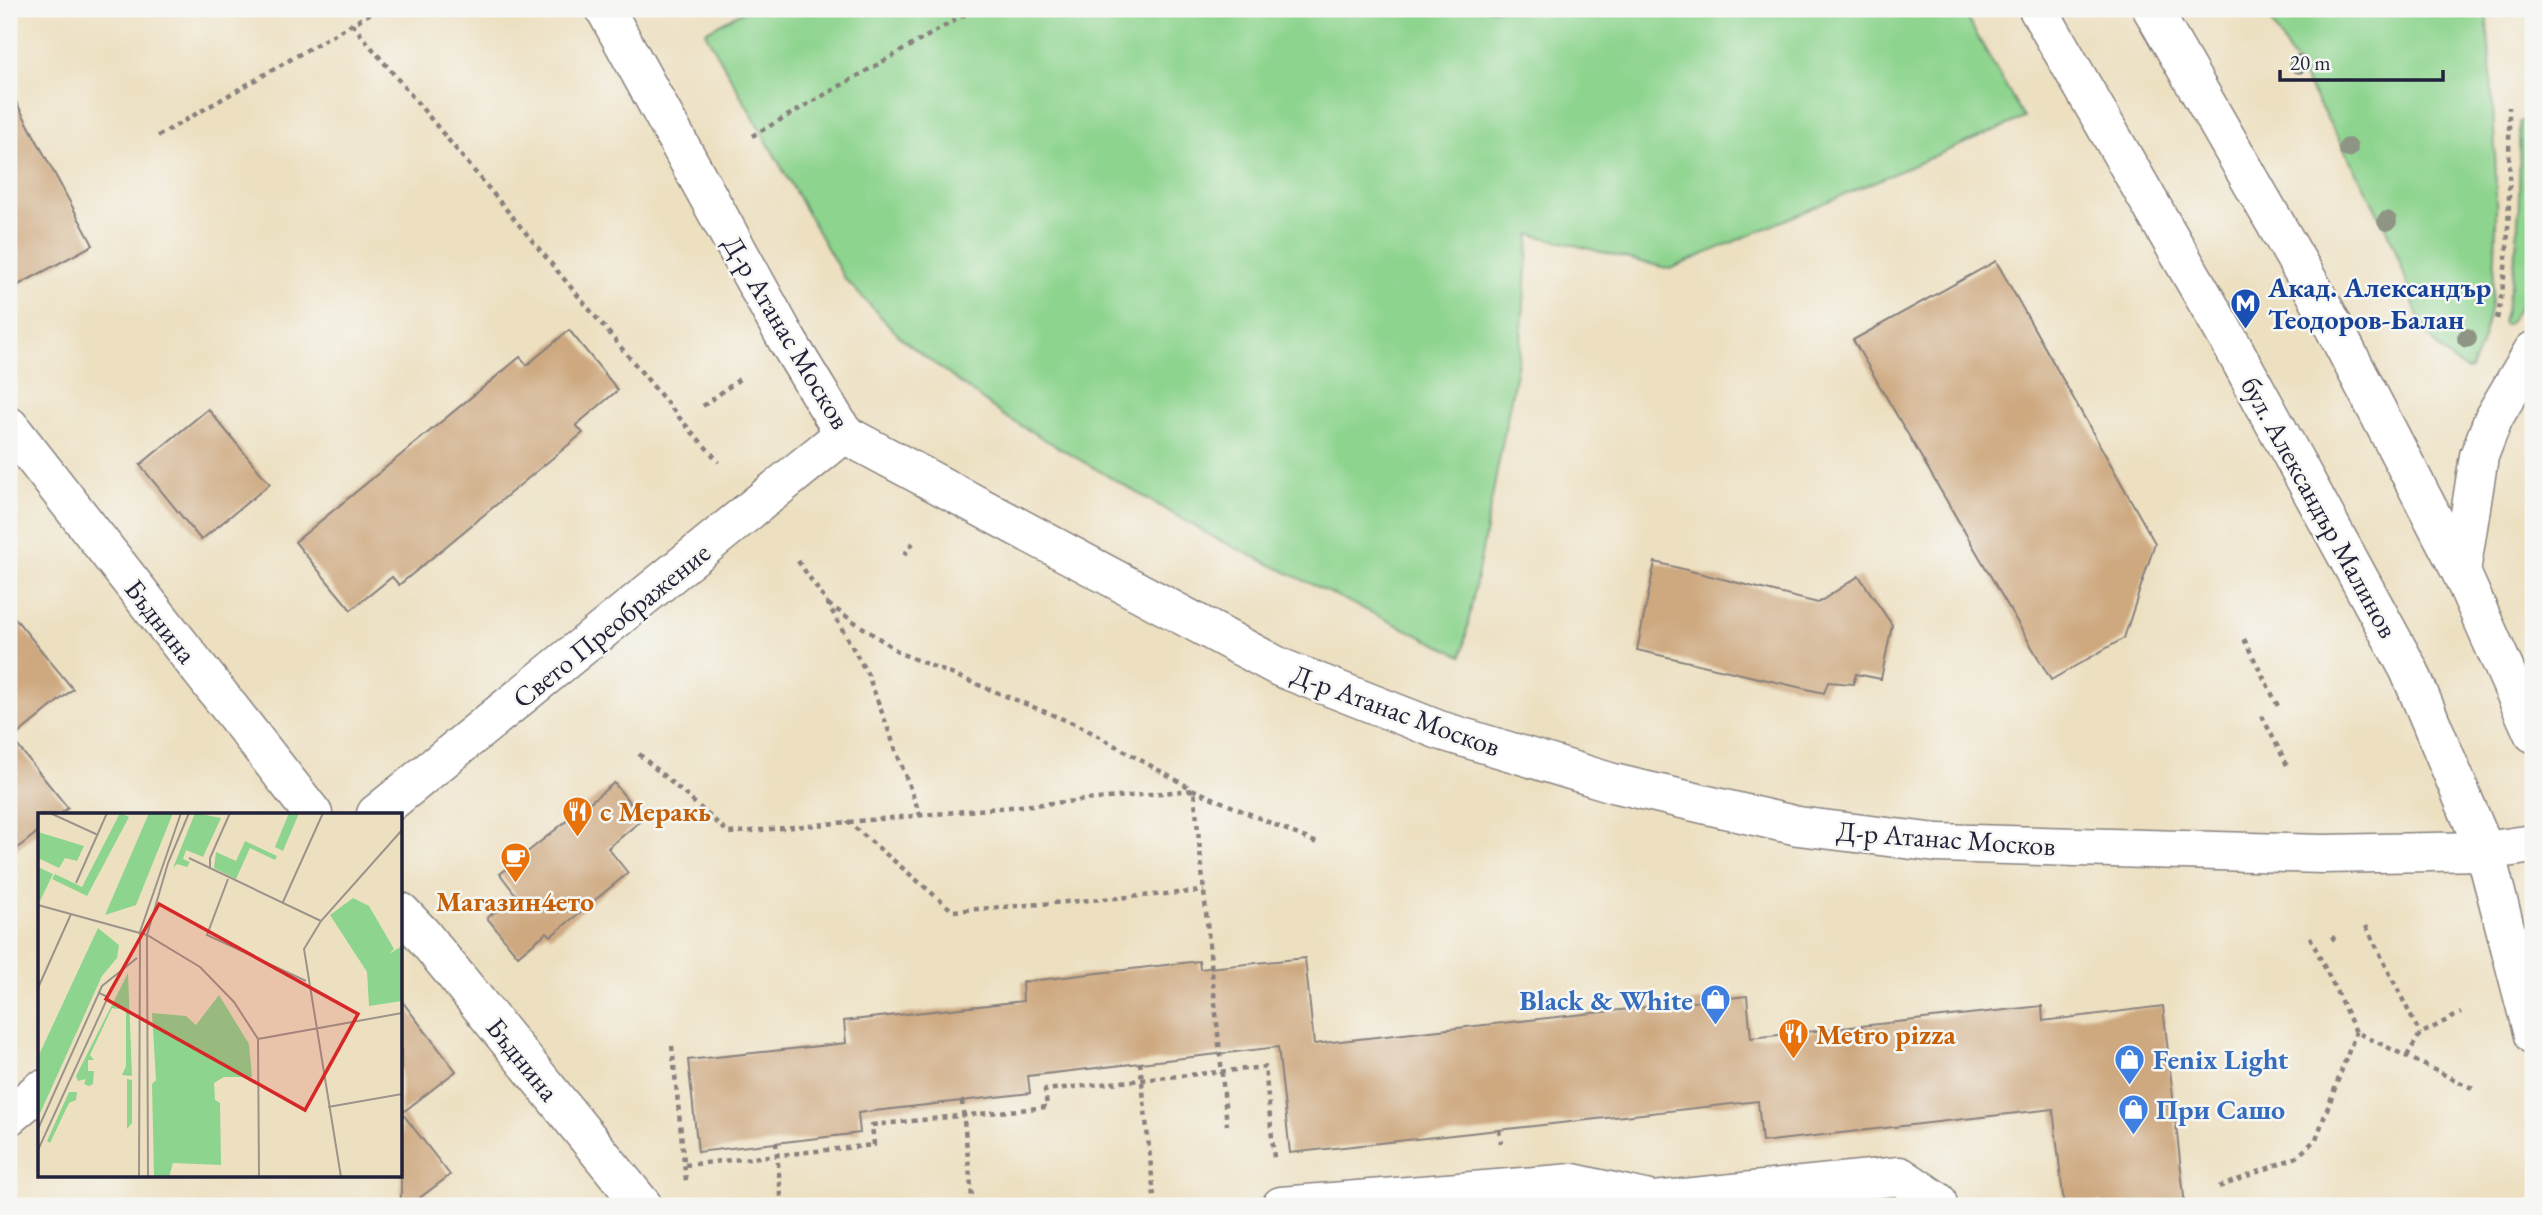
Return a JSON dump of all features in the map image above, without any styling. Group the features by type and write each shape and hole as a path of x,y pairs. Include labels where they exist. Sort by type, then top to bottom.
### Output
{"street":[{"name":"Д-р Атанас Москов","path":"605,9 787,340 844,434 1279,667 1439,730 1613,783 1798,826 1937,843 2323,854 2485,851 2533,844"},
{"name":"бул. Александър Малинов","path":"2038,9 2234,349 2409,670 2485,851 2533,1035"},
{"path":"2152,9 2325,310 2461,572 2533,733"},
{"path":"2461,572 2479,456 2494,417 2533,351"},
{"name":"Бъднина","path":"9,426 312,813"},
{"name":"Свето Преображение","path":"377,813 844,434"},
{"name":"Бъднина","path":"402,913 643,1206"},
{"path":"9,1116 38,1092"},
{"path":"1278,1188 1573,1183 1654,1200 1900,1177 1937,1201 1938,1206"}],"path":[{"path":"158,136 378,9"},
{"path":"751,136 975,9"},
{"path":"352,24 674,412 719,462"},
{"path":"2496,324 2506,251 2509,107"},
{"path":"703,406 741,378"},
{"path":"904,555 915,540"},
{"path":"797,561 828,604 868,675 920,816"},
{"path":"828,604 902,654 1080,726 1195,790 1317,843"},
{"path":"2244,639 2278,708"},
{"path":"2262,716 2288,767"},
{"path":"639,754 729,832 1195,790"},
{"path":"1195,790 1227,1125"},
{"path":"847,821 953,911 1204,891"},
{"path":"2366,926 2420,1034"},
{"path":"2332,936 2336,943"},
{"path":"2310,937 2356,1032 2474,1089"},
{"path":"2407,1056 2420,1034 2460,1013"},
{"path":"2219,1187 2297,1157 2316,1139 2356,1032"},
{"path":"672,1046 687,1193"},
{"path":"1140,1062 1155,1206"},
{"path":"685,1165 874,1146 872,1125 1047,1107 1045,1090 1265,1067 1278,1188"},
{"path":"962,1101 973,1206"},
{"path":"776,1142 782,1206"}],"green space":[{"path":"747,9 1962,9 2024,118 1670,269 1530,234 1520,350 1462,656 1217,539 1004,416 903,340 844,278 705,32"},
{"path":"2264,9 2486,9 2495,142 2495,261 2489,316 2471,369 2467,370 2447,356 2424,327 2391,239"},
{"path":"2533,119 2533,290 2504,325 2502,321 2513,274 2518,223 2519,123"}],"building":[{"path":"9,89 93,245 9,290"},
{"path":"1996,261 2155,543 2124,638 2051,680 1853,340"},
{"path":"569,330 618,390 576,425 583,433 399,585 392,577 351,610 295,542 520,357 527,365"},
{"path":"208,409 270,484 201,540 140,465"},
{"path":"1655,562 1818,603 1859,576 1892,625 1881,679 1856,674 1853,684 1828,682 1824,693 1637,650"},
{"path":"9,611 73,689 12,739 68,808 61,813 38,813 38,832 9,855"},
{"path":"614,783 643,819 608,848 628,873 551,936 547,932 518,956 487,918 516,895 500,874"},
{"path":"1305,958 1314,1044 1747,996 1751,1038 2042,1006 2043,1021 2163,1006 2185,1206 2102,1206 2102,1202 2064,1205 2053,1109 1762,1142 1758,1101 1290,1153 1278,1047 1028,1076 1030,1093 858,1113 860,1133 698,1152 688,1060 846,1043 844,1021 1023,1001 1022,982 1199,961 1200,969"},
{"path":"402,1001 456,1071 402,1113"},
{"path":"402,1113 450,1175 409,1206 401,1206"}],"place":[{"name":"Акад. Александър Теодоров-Балан","path":"2245,330"},
{"name":"с Меракь","path":"577,838"},
{"name":"Магазин4ето","path":"515,884"},
{"name":"Black & White","path":"1716,1027"},
{"name":"Metro pizza","path":"1793,1061"},
{"name":"Fenix Light","path":"2130,1086"},
{"name":"При Сашо","path":"2133,1136"}]}
